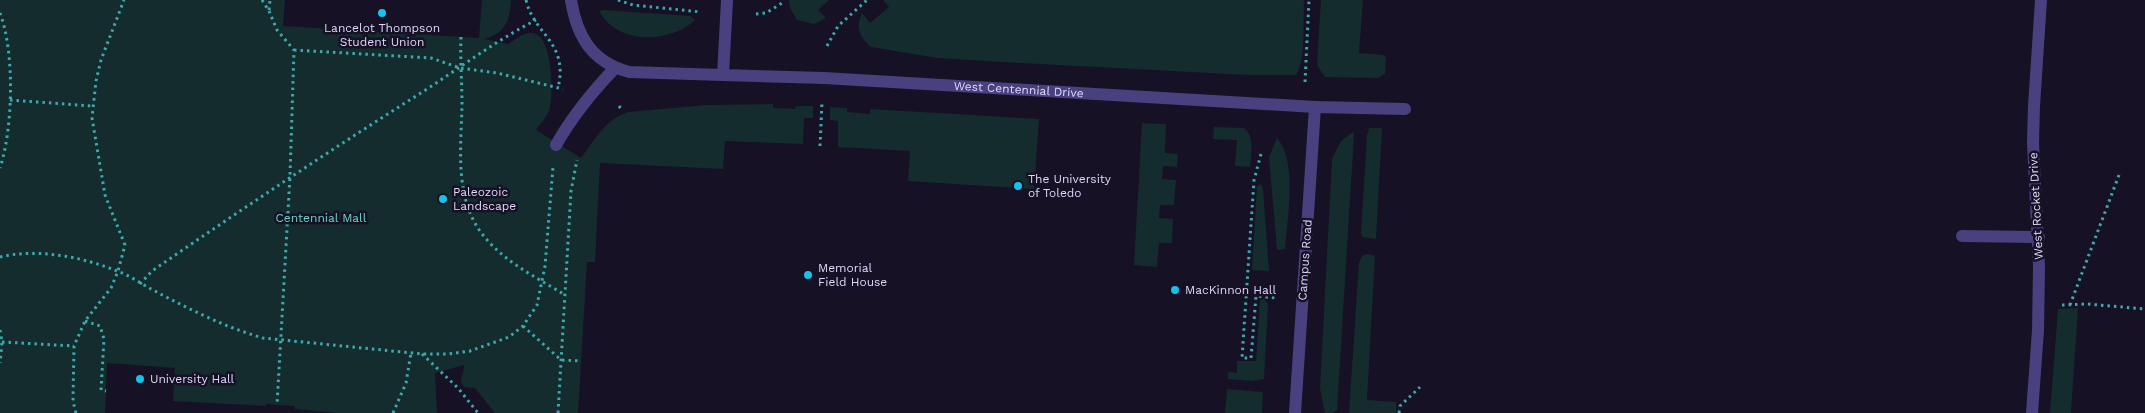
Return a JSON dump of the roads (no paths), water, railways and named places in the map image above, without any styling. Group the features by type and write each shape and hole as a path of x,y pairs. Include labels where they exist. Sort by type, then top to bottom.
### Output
{"street":[{"name":"West Centennial Drive","path":"571,0 581,34 590,49 600,60 615,68 638,73 824,78 1315,107 1405,109"},
{"path":"723,75 726,0"},
{"name":"West Rocket Drive","path":"2032,413 2038,306 2039,237 2033,144 2041,0"},
{"path":"556,145 572,117 588,96 615,68"},
{"name":"Campus Road","path":"1295,413 1315,107"},
{"path":"1962,236 2039,237"}],"place":[{"name":"Lancelot Thompson Student Union","path":"382,13"},
{"name":"The University of Toledo","path":"1018,186"},
{"name":"Paleozoic Landscape","path":"443,199"},
{"name":"Memorial Field House","path":"808,275"},
{"name":"MacKinnon Hall","path":"1175,290"},
{"name":"University Hall","path":"140,379"}],"park label":[{"name":"Centennial Mall","path":"321,218"}]}
